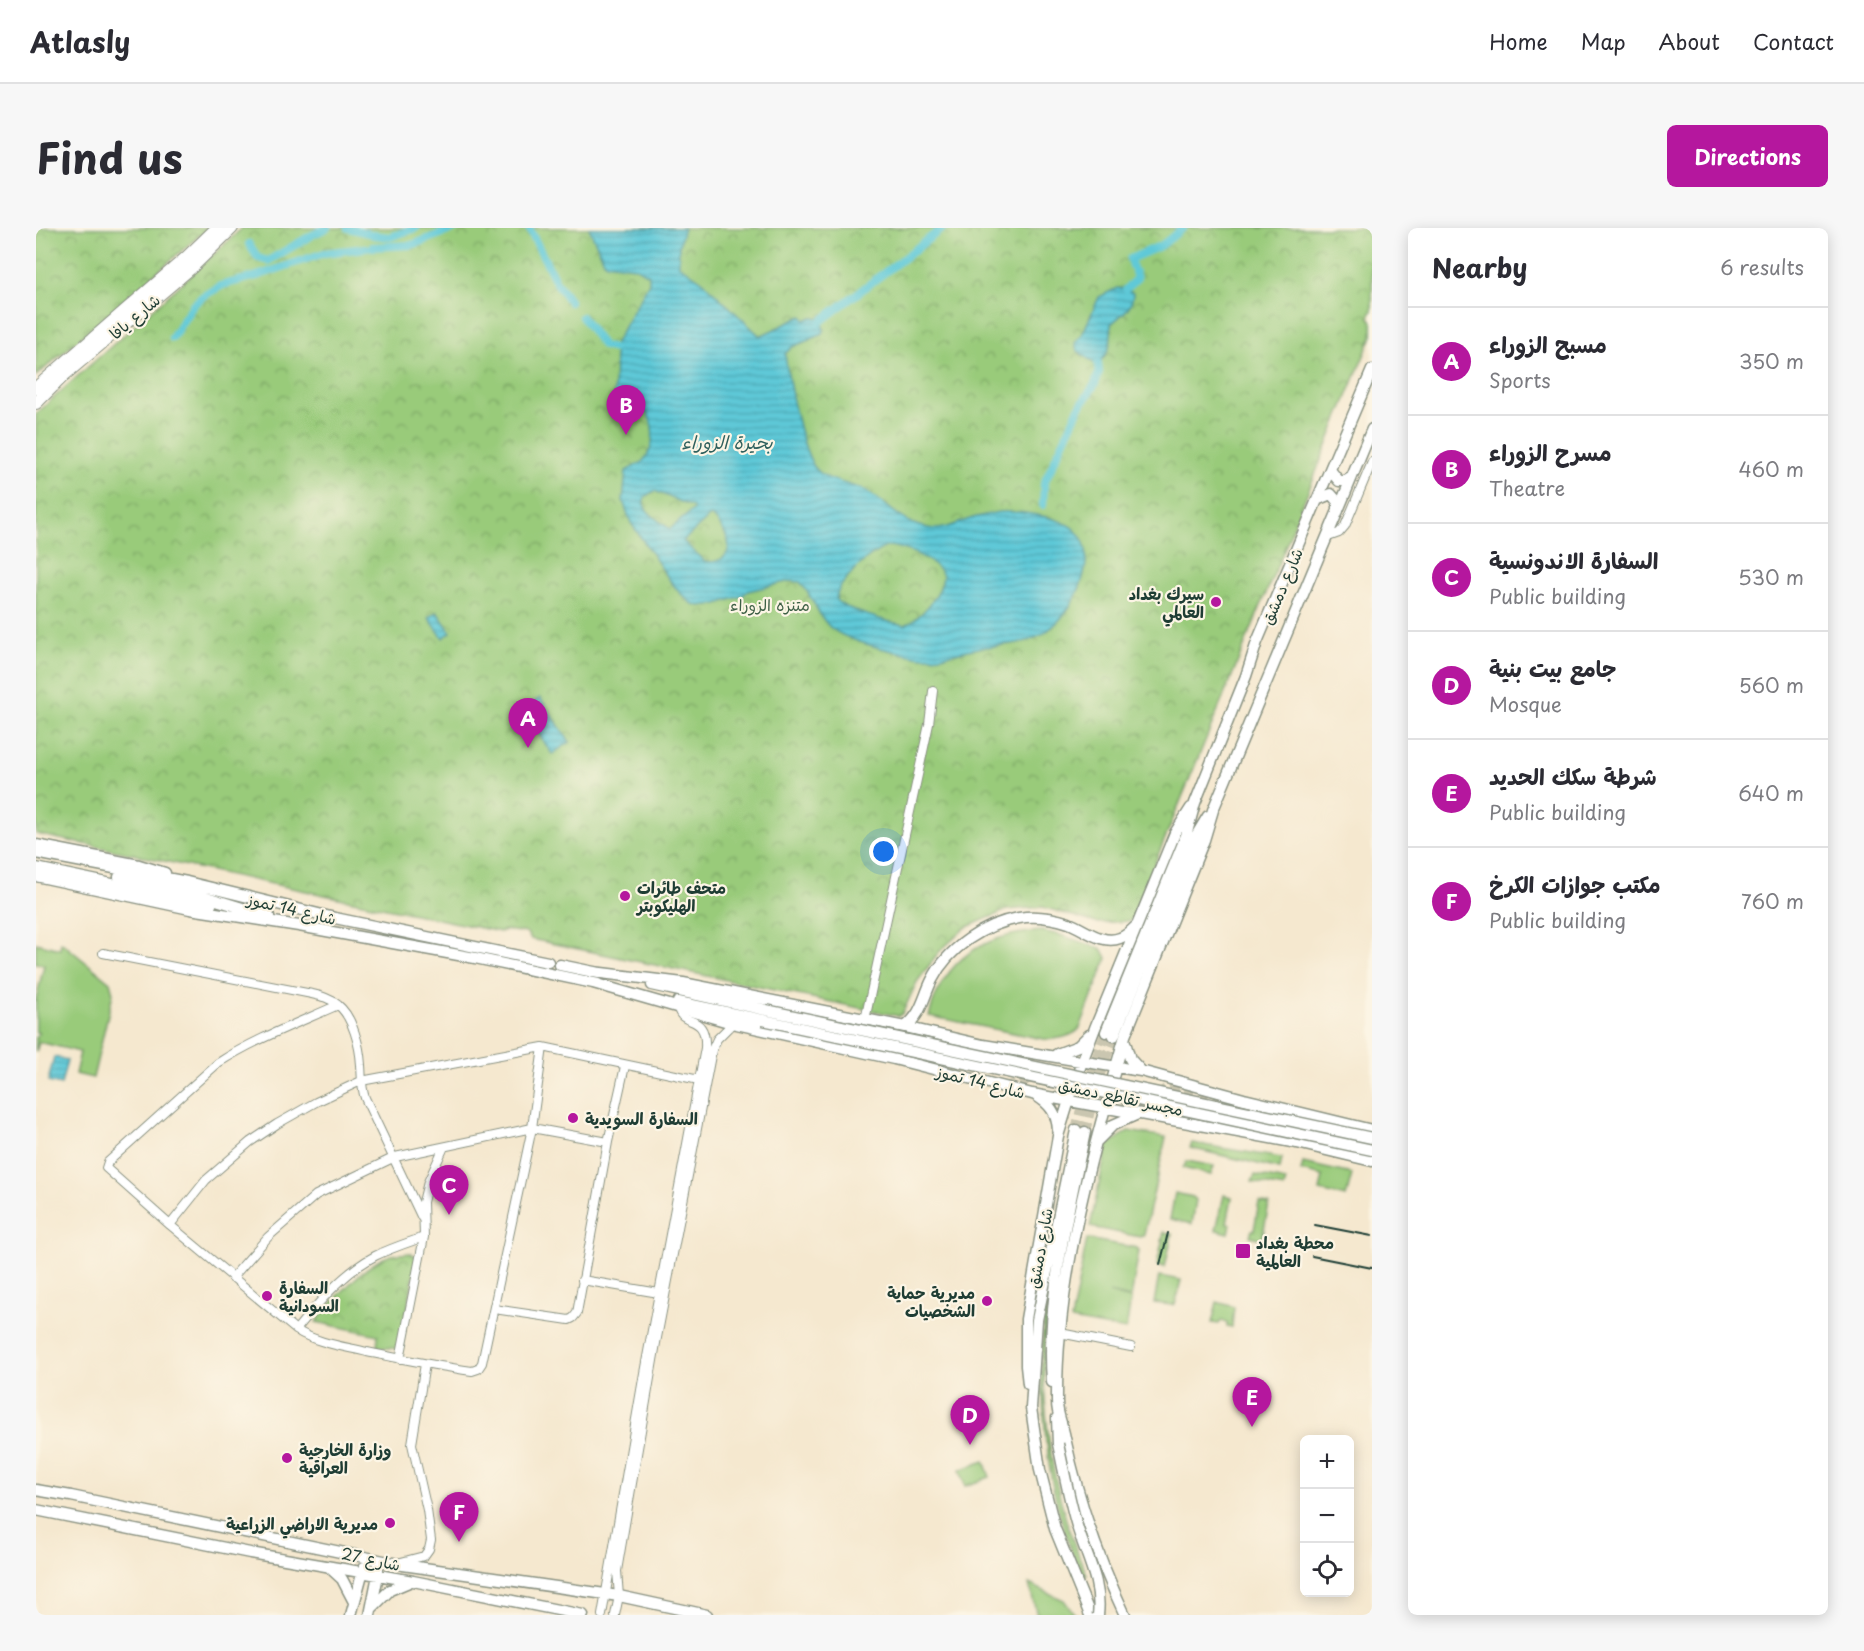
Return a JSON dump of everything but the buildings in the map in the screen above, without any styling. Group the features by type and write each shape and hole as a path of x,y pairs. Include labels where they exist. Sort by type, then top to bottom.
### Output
{"highway":[{"name":"شارع يافا","path":"36,388 186,258 217,228"},
{"name":"شارع يافا","path":"36,403 73,368 192,267 232,228"}],"main road":[{"name":"شارع دمشق","path":"1115,1072 1115,1035 1186,836 1194,803 1246,676 1257,642 1372,370"},
{"name":"شارع دمشق","path":"1115,1035 1209,826 1213,810 1372,429"},
{"path":"1330,470 1340,481 1346,482 1352,477"},
{"path":"1319,499 1331,494 1338,502 1338,511"},
{"path":"1246,676 1245,696 1248,700 1257,703"},
{"name":"شارع دمشق","path":"1081,1065 1175,833 1194,803"},
{"path":"36,844 149,868 187,882"},
{"name":"شارع 14 تموز","path":"36,853 187,882 476,952 593,977 742,1015 765,1015"},
{"name":"شارع 14 تموز","path":"36,860 190,892 299,926"},
{"path":"36,868 222,907 299,926"},
{"name":"شارع 14 تموز","path":"36,876 190,909 548,962"},
{"path":"905,1027 919,1014 932,981 947,958 967,940 993,926 1019,918 1039,917 1071,924 1100,938 1114,939 1125,935 1135,927"},
{"name":"شارع 14 تموز","path":"560,965 593,977 673,999 765,1015"},
{"name":"شارع 14 تموز","path":"593,977 683,983 905,1027 983,1045 1052,1055 1081,1065 1115,1072 1141,1071 1255,1102 1372,1130"},
{"path":"673,999 677,985 683,983"},
{"name":"شارع 14 تموز","path":"673,999 732,1023 894,1059 1032,1094 1071,1096 1106,1102 1139,1113 1298,1143 1372,1161"},
{"name":"مجسر تقاطع دمشق","path":"765,1015 1372,1138"},
{"name":"مجسر تقاطع دمشق","path":"765,1015 1372,1149"},
{"path":"1052,1055 1071,1051 1095,1028"},
{"path":"1115,1035 1130,1059 1141,1071"},
{"path":"1032,1094 1053,1110 1057,1120 1058,1136"},
{"name":"شارع دمشق","path":"1071,1096 1058,1136 1026,1318 1026,1366 1040,1470 1055,1529 1080,1593 1091,1614"},
{"name":"شارع دمشق","path":"1057,1408 1063,1300 1093,1146 1106,1102"},
{"path":"1093,1146 1113,1125 1139,1113"},
{"name":"شارع دمشق","path":"1032,1408 1037,1320 1081,1131 1057,1265 1052,1307 1050,1354 1052,1384 1101,1583 1125,1615"},
{"path":"1057,1408 1058,1444 1075,1520 1099,1590 1091,1614"},
{"name":"شارع 27","path":"36,1491 71,1496 366,1558 619,1596 707,1615"},
{"name":"شارع 27","path":"36,1510 219,1547 413,1581 583,1615"},
{"path":"219,1547 223,1528"},
{"path":"351,1615 366,1558"},
{"path":"371,1611 378,1575 378,1560"},
{"path":"330,1568 347,1586 354,1602"},
{"path":"371,1611 390,1590 413,1581"},
{"path":"1080,1593 1101,1583"}],"street":[{"path":"1328,537 1336,535 1345,526 1372,462"},
{"path":"865,1020 929,724 933,691"},
{"path":"103,953 312,994 327,998 338,1005 350,1022 357,1044 365,1098 395,1156 422,1218"},
{"path":"602,1615 705,1048 704,1031 699,1025 680,1015 673,999"},
{"path":"338,1005 274,1033 218,1063 108,1162 106,1168 232,1278 296,1330 307,1337 326,1343 400,1359 472,1371 478,1369 482,1363 532,1128 543,1047"},
{"path":"615,1615 619,1596 617,1571 659,1325 712,1050 717,1038 742,1015"},
{"path":"170,1225 206,1180 250,1142 306,1108 362,1081 543,1047 699,1080"},
{"path":"494,1309 568,1320 577,1313 608,1142 625,1066"},
{"path":"232,1278 268,1237 316,1195 395,1156 532,1128 608,1142"},
{"path":"400,1359 424,1237 423,1202 428,1182 444,1147"},
{"path":"296,1330 334,1288 357,1268 374,1257 424,1237"},
{"path":"582,1280 659,1293"},
{"path":"1060,1333 1131,1347"},
{"path":"394,1563 424,1556 431,1540 427,1510 411,1444 425,1364"}],"green space":[{"path":"36,228 208,228 36,376"},
{"name":"متنزه الزوراء","path":"242,228 1372,228 1372,310 1369,317 1372,323 1372,336 1131,921 1096,923 1043,907 1007,910 965,928 939,952 917,982 902,1014 898,1016 531,939 527,933 505,930 500,932 36,834 36,414"},
{"path":"1042,931 1100,948 1107,958 1077,1031 1063,1037 1043,1039 929,1016 945,979 956,964 969,953 1002,937"},
{"path":"61,942 110,982 113,993 93,1078 75,1074 80,1052 39,1042 36,1052 36,1037 39,1033 36,1032 36,1000 44,965 36,963 36,943 60,949"},
{"path":"1128,1131 1166,1137 1144,1235 1140,1237 1090,1227 1107,1146"},
{"path":"1192,1143 1282,1158 1280,1169 1190,1148"},
{"path":"1187,1161 1214,1166 1211,1175 1183,1168"},
{"path":"1303,1163 1352,1174 1346,1197 1320,1191 1323,1176 1301,1171"},
{"path":"1255,1175 1286,1181 1284,1188 1252,1182"},
{"path":"1175,1193 1193,1197 1196,1200 1192,1224 1170,1219"},
{"path":"1224,1195 1232,1197 1227,1223 1231,1224 1229,1233 1216,1230"},
{"path":"1259,1202 1269,1204 1262,1239 1250,1236 1254,1230"},
{"path":"1164,1232 1172,1234 1165,1267 1157,1265"},
{"path":"1087,1239 1137,1248 1139,1251 1131,1298 1109,1293 1131,1299 1126,1330 1071,1320"},
{"path":"409,1253 417,1258 400,1349 377,1347 378,1335 316,1322 359,1275 389,1256"},
{"path":"1159,1276 1181,1280 1175,1304 1154,1303"},
{"path":"1217,1302 1234,1307 1232,1327 1227,1326 1227,1322 1212,1323"},
{"path":"1044,1311 1047,1311 1044,1378 1050,1446 1064,1512 1087,1575 1082,1578 1059,1512 1046,1443 1041,1374"},
{"path":"984,1461 990,1477 965,1486 960,1470"},
{"path":"1029,1584 1064,1600 1075,1615 1037,1615"}],"water":[{"name":"بحيرة الزوراء","path":"589,228 684,228 679,245 679,265 701,280 760,336 802,316 805,320 812,317 819,318 824,329 821,335 792,347 785,354 797,418 814,467 827,477 871,494 902,518 918,526 938,529 1000,512 1038,515 1067,524 1082,538 1086,548 1086,558 1082,582 1064,615 1046,632 1023,642 923,657 868,644 834,630 823,619 800,582 790,581 748,591 742,596 717,604 699,606 691,603 669,579 631,523 623,501 626,471 643,461 648,455 653,432 648,416 638,405 629,402 614,402 615,343 649,283 649,275 635,267 605,263","holes":["655,491 693,507 694,509 670,529 653,516 644,505 647,495","710,516 716,520 727,537 727,554 719,560 705,562 683,541","890,546 912,552 933,564 943,575 939,589 930,604 918,617 905,625 858,612 836,600 842,585 849,576 865,560"]},
{"path":"1117,288 1133,293 1131,303 1126,311 1111,324 1107,352 1095,364 1077,350 1075,343 1082,335 1099,297"},
{"path":"437,612 451,632 443,638 429,618"},
{"path":"540,698 570,742 552,754 523,710"},
{"path":"54,1057 67,1060 61,1085 48,1082"}],"waterway":[{"path":"249,244 258,258 268,261 327,228"},
{"path":"348,228 367,233"},
{"path":"373,235 390,237 416,228"},
{"path":"372,247 412,245 456,228"},
{"path":"529,228 556,282 570,302"},
{"path":"821,321 943,228"},
{"path":"1132,266 1130,259 1162,245 1183,228"},
{"path":"172,338 193,305 203,296 223,285 324,253 365,248"},
{"path":"1126,289 1137,278 1135,272"},
{"path":"582,317 603,346 614,349"},
{"path":"1043,505 1044,483 1079,408 1095,384 1099,372 1098,363"}],"tunnel":[{"path":"1076,1130 1087,1084 1106,1032"},
{"path":"1085,1132 1096,1085 1114,1036"},
{"path":"1005,1086 1022,1083 1032,1073 1032,1061 1016,1053"},
{"path":"1176,1117 1159,1107 1158,1100 1164,1090 1170,1088 1220,1096"}],"railway":[{"path":"1315,1225 1372,1236"},
{"path":"1160,1265 1168,1233"},
{"path":"1312,1256 1372,1268"}],"place":[{"name":"مسرح الزوراء","path":"626,435"},
{"name":"سيرك بغداد العالمي","path":"1216,602"},
{"name":"مسبح الزوراء","path":"528,748"},
{"name":"متحف طائرات الهليكوبتر","path":"625,896"},
{"name":"السفارة السويدية","path":"573,1118"},
{"name":"السفارة الاندونسية","path":"449,1215"},
{"name":"محطة بغداد العالمية","path":"1243,1251"},
{"name":"السفارة السودانية","path":"267,1296"},
{"name":"مديرية حماية الشخصيات","path":"987,1301"},
{"name":"شرطة سكك الحديد","path":"1252,1427"},
{"name":"جامع بيت بنية","path":"970,1445"},
{"name":"وزارة الخارجية العراقية","path":"287,1458"},
{"name":"مديرية الاراضي الزراعية","path":"390,1523"},
{"name":"مكتب جوازات الكرخ","path":"459,1542"}]}
